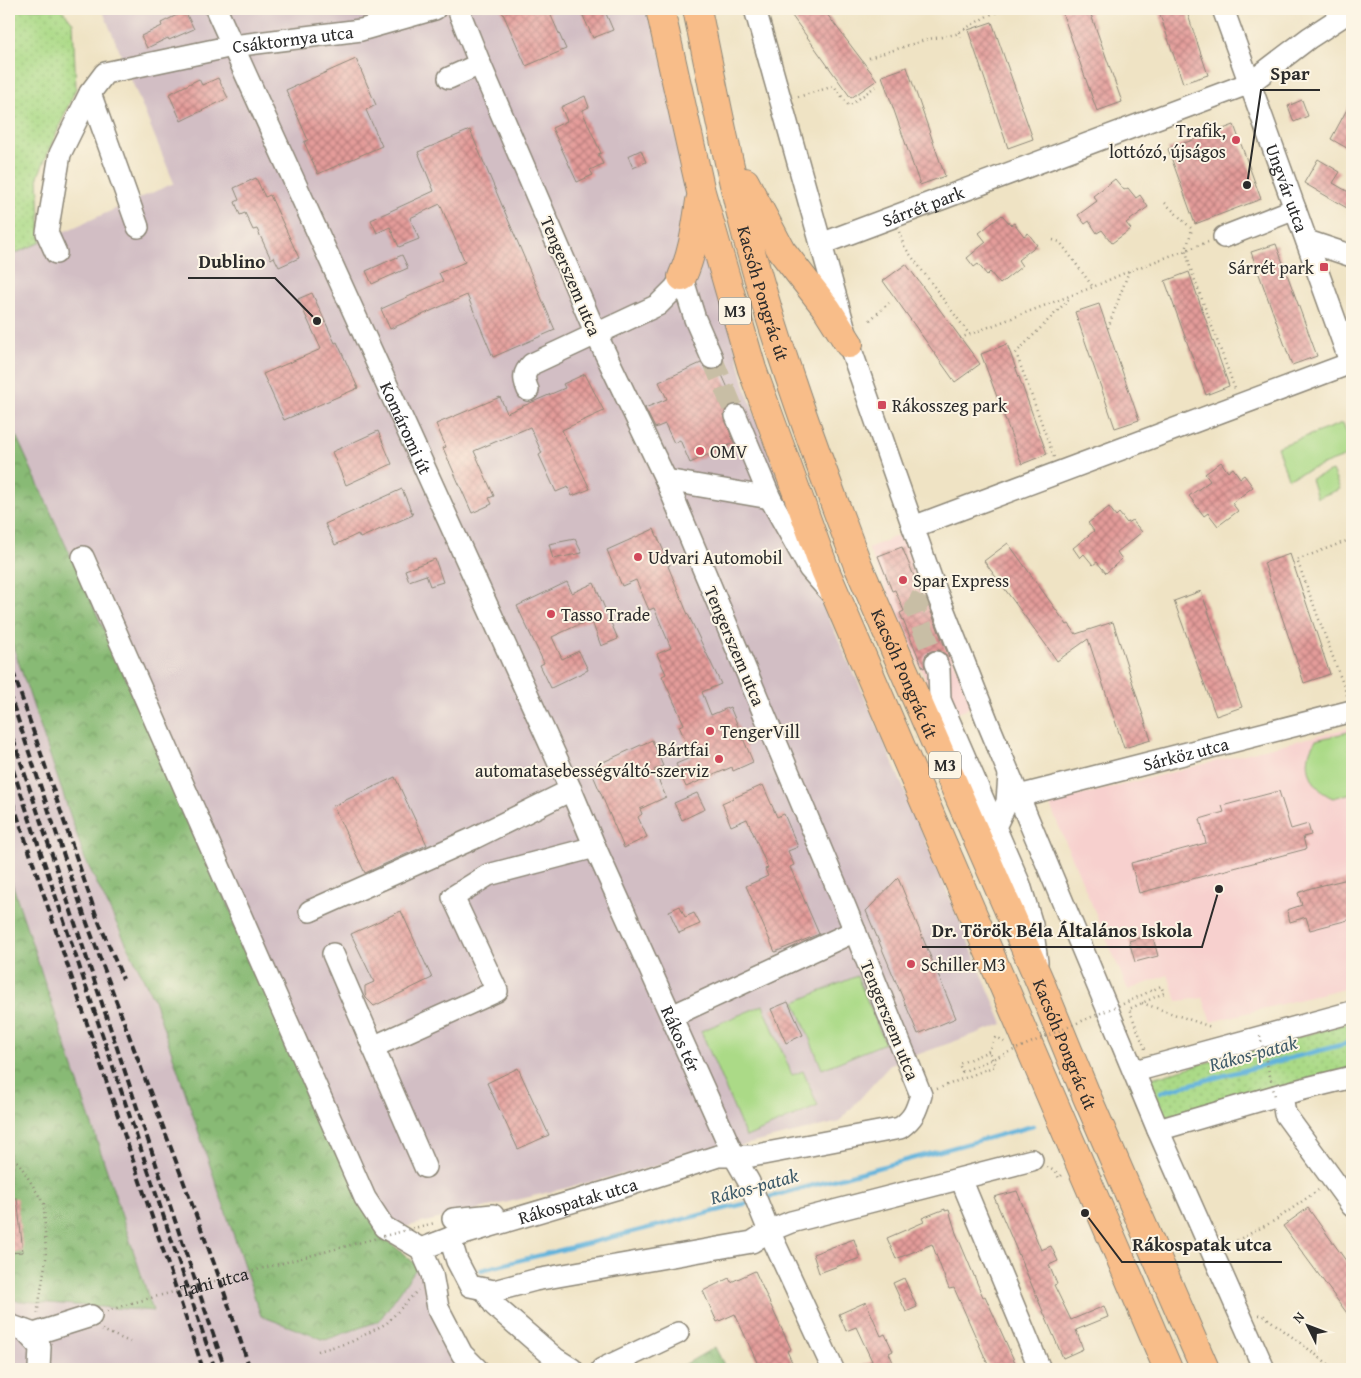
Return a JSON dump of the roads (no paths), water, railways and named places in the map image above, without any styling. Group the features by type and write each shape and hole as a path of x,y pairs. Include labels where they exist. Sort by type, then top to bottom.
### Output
{"main road":[{"name":"Kacsóh Pongrác út","path":"697,9 744,226 770,316 857,563 1206,1369"},
{"name":"Kacsóh Pongrác út","path":"660,10 701,192 752,369 801,507 838,604 1014,1007 1168,1369"},
{"path":"726,145 781,250 827,309 849,344"},
{"path":"682,277 688,264 696,229 701,192"}],"street":[{"name":"Komáromi út","path":"216,9 572,790 595,846"},
{"name":"Csáktornya utca","path":"56,253 47,233 60,154 90,93 105,72 233,46 361,30 435,9"},
{"name":"Tengerszem utca","path":"458,9 596,334 666,480 855,931 921,1095 910,1120 900,1128 752,1156 734,1156"},
{"path":"755,9 849,344 913,527 926,587 1141,1070 1158,1130 1264,1369"},
{"name":"Ungvár utca","path":"1223,9 1351,365"},
{"name":"Sárrét park","path":"820,244 1250,83 1309,38 1352,10"},
{"path":"449,78 480,64"},
{"path":"90,93 138,227"},
{"path":"1224,237 1296,209"},
{"path":"1307,241 1352,256"},
{"path":"528,390 523,379 525,371 532,364 658,305 675,288 682,277"},
{"path":"682,277 695,319 712,358"},
{"path":"913,527 1239,404 1351,365"},
{"path":"736,416 770,498 809,568 825,585 838,604"},
{"path":"666,480 770,498"},
{"path":"84,556 365,1198 384,1227 421,1249 432,1274 438,1308 462,1354 477,1369"},
{"path":"988,723 962,688 938,666 940,700 1020,885 1032,925 1040,982"},
{"name":"Sárköz utca","path":"1019,796 1351,706"},
{"path":"995,827 1007,802 1009,791 1008,771"},
{"path":"310,911 472,839 572,790"},
{"path":"373,1047 497,991 453,897 488,875 595,846"},
{"name":"Rákos tér","path":"595,846 734,1156 749,1182 833,1369"},
{"path":"672,1016 855,931"},
{"path":"333,954 424,1167"},
{"path":"1141,1070 1352,1012"},
{"path":"1158,1130 1278,1095 1352,1076"},
{"path":"1278,1095 1285,1114 1352,1206"},
{"name":"Rákospatak utca","path":"421,1249 452,1228 523,1215 629,1185 718,1156 734,1156"},
{"path":"452,1228 457,1261 470,1286 494,1292 535,1280 752,1242 766,1222 791,1222 961,1180 1032,1160"},
{"path":"961,1180 1040,1369"},
{"path":"484,1289 495,1306 556,1359 572,1369"},
{"path":"23,1330 91,1316"},
{"path":"23,1330 40,1347 39,1369"},
{"path":"602,1369 678,1333"}],"waterway":[{"name":"Rákos-patak","path":"1161,1092 1352,1042"},
{"name":"Rákos-patak","path":"762,1199 1033,1126"},
{"name":"Rákos-patak","path":"481,1270 752,1202"}],"tunnel":[{"path":"712,358 736,416"},
{"path":"922,596 915,609 936,662"}],"railway":[{"path":"9,660 96,915 123,979"},
{"path":"9,693 84,915 218,1274 250,1369"},
{"path":"9,727 225,1369"},
{"path":"9,758 215,1369"},
{"path":"9,791 203,1369"}],"place":[{"name":"Trafik, lottózó, újságos","path":"1236,140"},
{"name":"Spar","path":"1247,185"},
{"name":"Sárrét park","path":"1324,267"},
{"name":"Dublino","path":"317,321"},
{"name":"Rákosszeg park","path":"882,405"},
{"name":"OMV","path":"700,451"},
{"name":"Udvari Automobil","path":"638,557"},
{"name":"Spar Express","path":"903,580"},
{"name":"Tasso Trade","path":"551,614"},
{"name":"TengerVill","path":"710,731"},
{"name":"Bártfai automatasebességváltó-szerviz","path":"719,759"},
{"name":"Dr. Török Béla Általános Iskola","path":"1219,889"},
{"name":"Schiller M3","path":"911,964"},
{"name":"Rákospatak utca","path":"1085,1213"}]}
